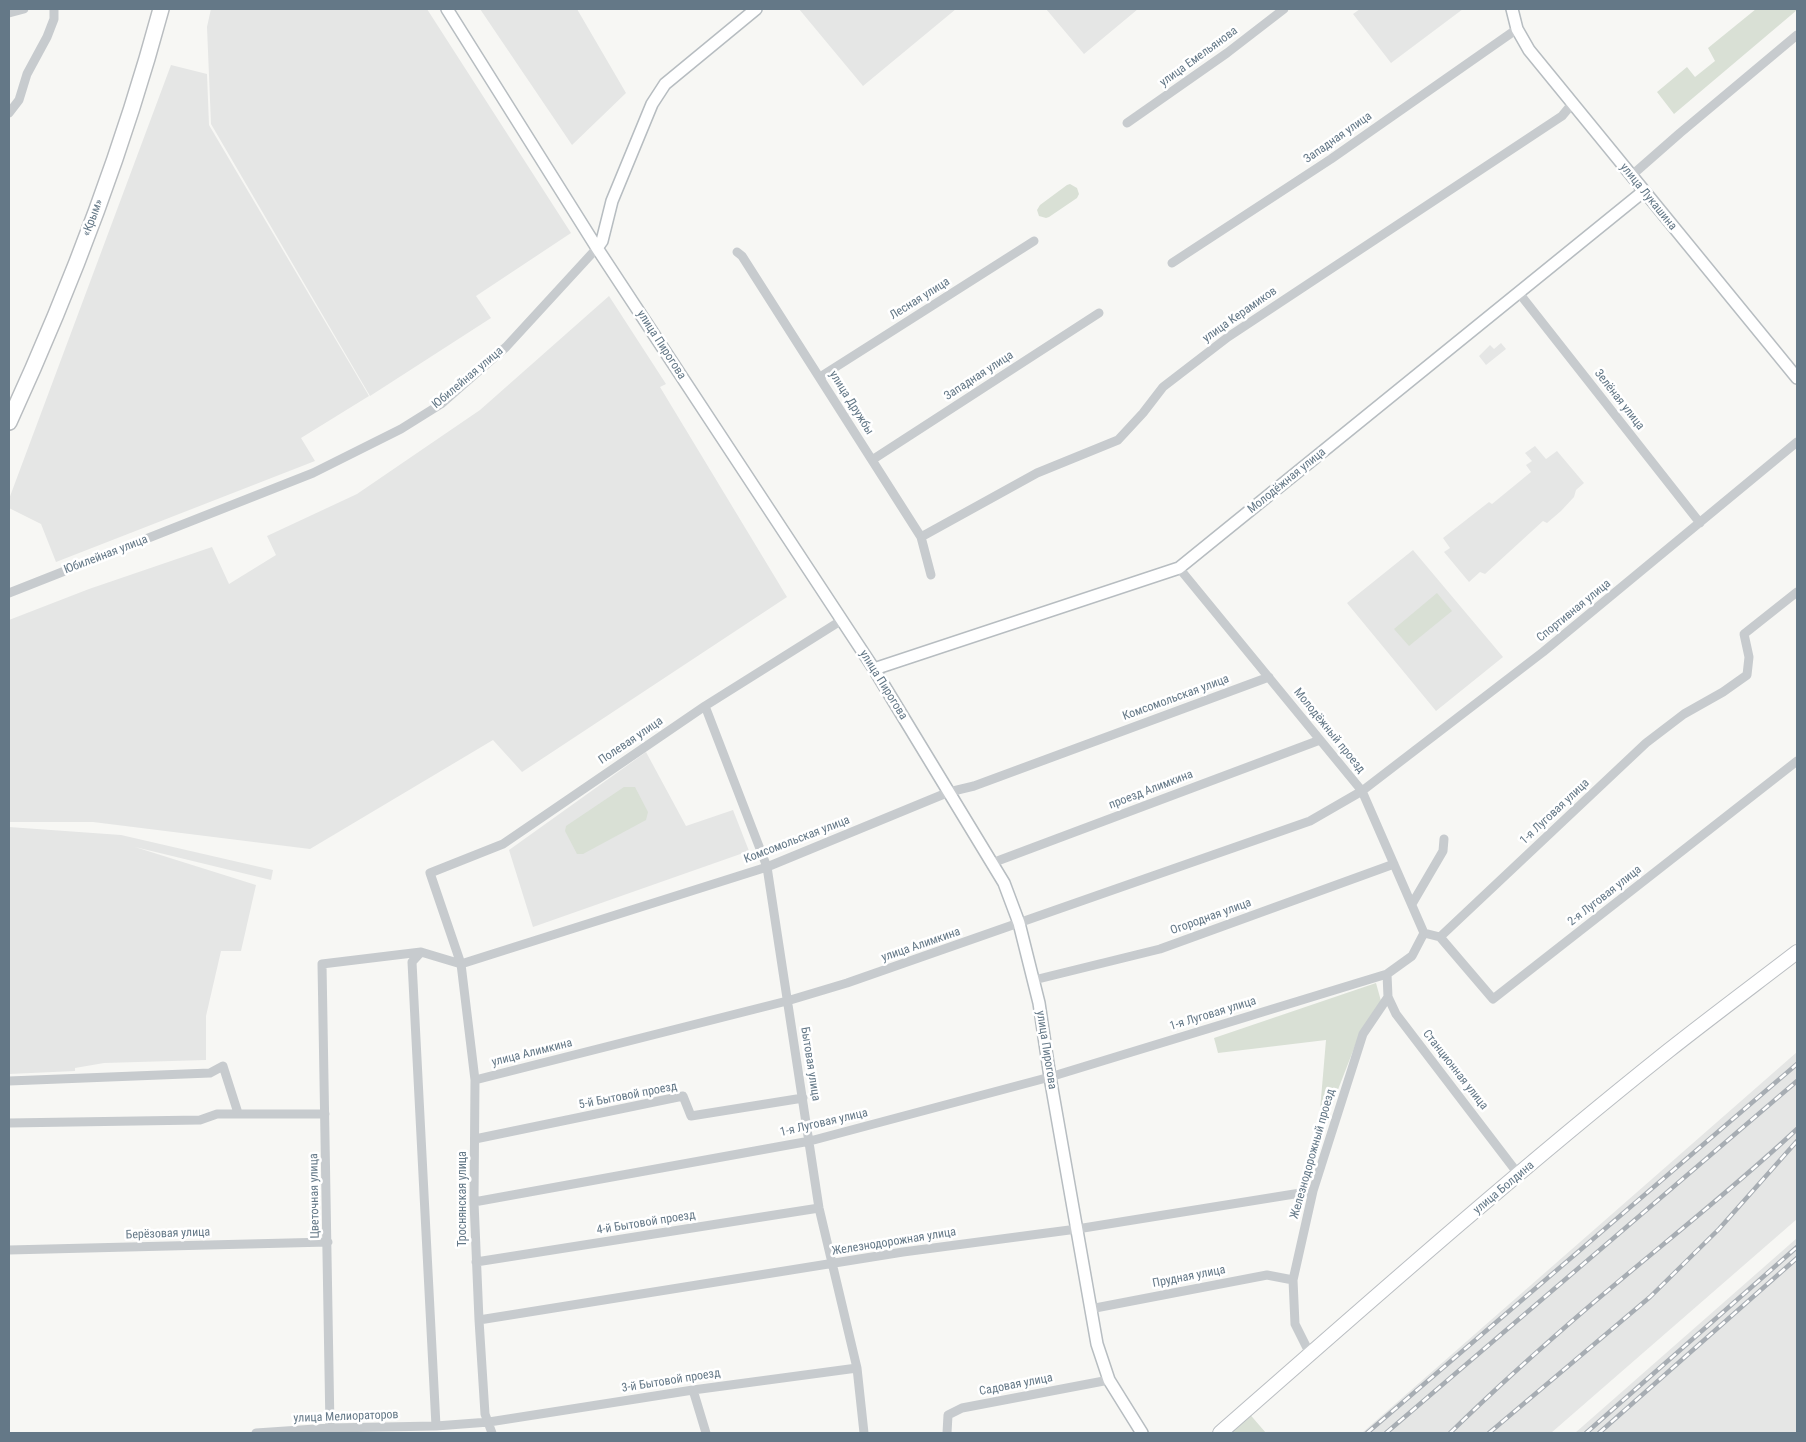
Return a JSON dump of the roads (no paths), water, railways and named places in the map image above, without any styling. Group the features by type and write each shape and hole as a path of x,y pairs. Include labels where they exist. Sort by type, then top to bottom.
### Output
{"highway":[{"name":"«Крым»","path":"9,422 39,356 111,170 143,76 161,9"}],"main road":[{"name":"улица Болдина","path":"1220,1433 1519,1175 1669,1051 1797,952"}],"street":[{"path":"9,14 24,9"},
{"path":"9,113 19,100 27,74 48,37 54,19 54,9"},
{"name":"улица Пирогова","path":"447,9 597,248 874,669 1004,883 1019,923 1039,1003 1050,1077 1097,1344 1109,1380 1142,1433"},
{"name":"Юбилейная улица","path":"9,593 313,473 401,429 441,404 506,347 597,248 602,241 612,201 652,104 666,84 756,9"},
{"name":"улица Емельянова","path":"1127,123 1227,53 1284,9"},
{"name":"улица Лукашина","path":"1512,9 1517,30 1529,50 1797,378"},
{"name":"Западная улица","path":"1172,263 1331,159 1517,30"},
{"path":"1631,176 1797,35"},
{"name":"улица Керамиков","path":"921,537 1037,472 1118,440 1143,413 1163,387 1228,337 1562,116 1572,104"},
{"name":"Молодёжная улица","path":"874,669 1179,568 1644,191"},
{"name":"Лесная улица","path":"820,377 1034,241"},
{"name":"улица Дружбы","path":"737,252 742,256 921,537 931,575"},
{"name":"Зелёная улица","path":"1519,293 1700,523"},
{"name":"Западная улица","path":"872,460 1099,313"},
{"name":"Спортивная улица","path":"1362,792 1544,652 1797,442"},
{"name":"Молодёжный проезд","path":"1179,568 1362,792 1424,933"},
{"name":"1-я Луговая улица","path":"1440,937 1646,743 1684,714 1723,692 1747,675 1749,657 1744,634 1797,592"},
{"name":"Полевая улица","path":"430,873 502,844 705,706 842,620"},
{"name":"Комсомольская улица","path":"461,964 767,867 949,792 974,786 1269,677"},
{"name":"Бытовая улица","path":"705,706 767,867 819,1208 857,1368 864,1433"},
{"name":"проезд Алимкина","path":"992,863 1320,740"},
{"name":"2-я Луговая улица","path":"1440,937 1493,1000 1797,761"},
{"name":"улица Алимкина","path":"475,1080 786,1001 856,980 1310,821 1362,792"},
{"path":"1412,904 1443,851 1444,840"},
{"name":"Огородная улица","path":"1034,980 1160,949 1394,864"},
{"name":"Троснянская улица","path":"430,873 461,964 475,1080 474,1202 476,1262 485,1414 492,1433"},
{"path":"1424,933 1440,937"},
{"name":"1-я Луговая улица","path":"474,1202 810,1141 1050,1077 1387,974 1412,956 1424,933"},
{"path":"433,1429 412,962 420,952 461,964"},
{"name":"Цветочная улица","path":"330,1428 322,964 420,952"},
{"name":"Станционная улица","path":"1387,974 1388,997 1396,1014 1519,1175"},
{"name":"Железнодорожный проезд","path":"1310,1354 1295,1324 1293,1280 1313,1191 1363,1034 1388,997"},
{"path":"9,1081 210,1073 223,1066 238,1113"},
{"name":"5-й Бытовой проезд","path":"475,1139 683,1096 691,1116 802,1098"},
{"path":"9,1123 200,1120 217,1114 238,1113 325,1114"},
{"name":"Железнодорожная улица","path":"479,1320 903,1252 1077,1229 1313,1191"},
{"name":"4-й Бытовой проезд","path":"476,1262 819,1208"},
{"name":"Берёзовая улица","path":"9,1250 328,1242"},
{"name":"Прудная улица","path":"1090,1309 1267,1276 1293,1280"},
{"name":"3-й Бытовой проезд","path":"433,1429 693,1390 857,1368"},
{"name":"Садовая улица","path":"947,1433 948,1414 962,1408 1109,1380"},
{"path":"693,1390 706,1433"},
{"name":"улица Мелиораторов","path":"256,1433 330,1428 433,1429"}],"railway":[{"path":"1367,1433 1797,1064"},
{"path":"1386,1433 1797,1081"},
{"path":"1450,1433 1556,1335 1722,1196 1797,1129"},
{"path":"1489,1433 1650,1297 1719,1229 1797,1141"},
{"path":"1586,1433 1797,1247"},
{"path":"1599,1433 1797,1258"}]}
